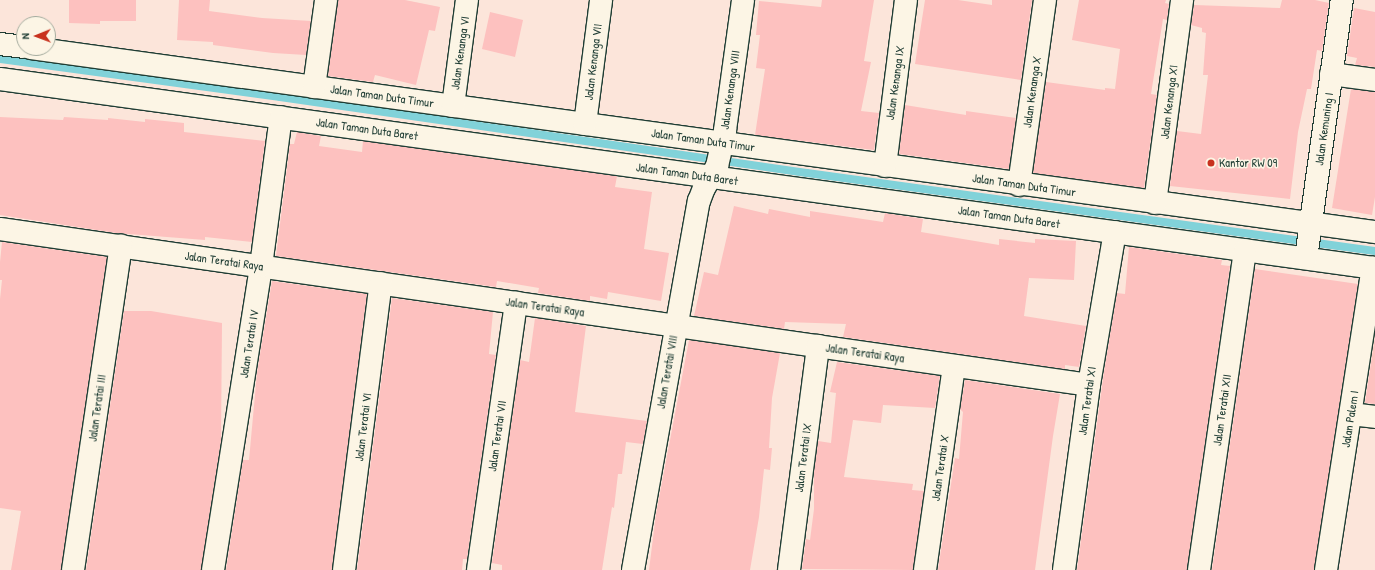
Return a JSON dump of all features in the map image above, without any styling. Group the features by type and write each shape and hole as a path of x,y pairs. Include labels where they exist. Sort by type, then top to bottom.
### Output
{"street":[{"path":"314,87 326,0"},
{"name":"Jalan Kenanga VI","path":"453,106 467,0"},
{"name":"Jalan Kenanga VII","path":"585,124 601,0"},
{"name":"Jalan Kenanga VIII","path":"717,159 743,0"},
{"name":"Jalan Kenanga IX","path":"885,166 906,0"},
{"name":"Jalan Kenanga X","path":"1019,184 1045,0"},
{"name":"Jalan Kenanga XI","path":"1155,203 1182,0"},
{"name":"Jalan Kemuning I","path":"1308,239 1342,0"},
{"path":"0,44 16,46"},
{"name":"Jalan Taman Duta Timur","path":"56,51 585,124 717,159 885,166 1019,184 1155,203 1308,239 1375,232"},
{"path":"1331,74 1375,80"},
{"name":"Jalan Taman Duta Baret","path":"0,79 281,117 717,159 1114,232 1245,250 1308,239 1374,268"},
{"name":"Jalan Teratai IV","path":"213,570 261,266 281,117"},
{"name":"Jalan Teratai VIII","path":"633,570 699,201 717,159"},
{"name":"Jalan Teratai Raya","path":"0,229 1089,385"},
{"name":"Jalan Teratai XI","path":"1064,570 1089,385 1114,232"},
{"name":"Jalan Teratai III","path":"73,570 121,246"},
{"name":"Jalan Teratai XII","path":"1199,570 1245,250"},
{"name":"Jalan Palem I","path":"1326,570 1374,268"},
{"name":"Jalan Teratai VI","path":"344,570 381,283"},
{"name":"Jalan Teratai VII","path":"478,570 516,303"},
{"name":"Jalan Teratai IX","path":"789,570 818,346"},
{"name":"Jalan Teratai X","path":"925,570 954,366"},
{"path":"1351,414 1375,417"}],"building":[{"path":"69,0 136,0 136,21 100,21 100,24 69,23"},
{"path":"179,0 210,0 209,11 262,18 311,21 306,55 273,53 213,45 213,42 177,40"},
{"path":"338,0 405,0 440,7 435,31 429,30 416,85 375,75 373,82 328,76"},
{"path":"822,0 874,0 864,61 871,62 861,111 879,113 874,150 755,135 765,69 756,68 760,35 756,35 759,1 821,7"},
{"path":"925,0 958,0 992,5 992,0 1032,0 1021,80 915,64"},
{"path":"1079,0 1166,0 1165,3 1169,4 1167,20 1163,19 1151,94 1157,95 1144,188 1033,173 1046,82 1105,90 1105,88 1115,89 1120,49 1072,40"},
{"path":"1282,0 1315,0 1329,3 1322,51 1317,50 1311,89 1307,89 1298,132 1290,199 1170,186 1177,131 1201,134 1208,75 1203,75 1206,33 1202,32 1202,28 1191,25 1194,5 1280,8"},
{"path":"1354,8 1375,12 1375,67 1355,65 1357,58 1347,56"},
{"path":"490,12 523,20 515,57 482,49"},
{"path":"1351,89 1375,92 1375,197 1372,215 1332,208"},
{"path":"905,105 966,115 966,111 1016,118 1009,169 899,154"},
{"path":"0,117 63,120 64,117 108,120 108,118 145,122 145,119 184,123 184,132 265,141 252,242 205,237 205,240 116,233 0,215"},
{"path":"297,132 321,136 319,146 362,152 363,141 617,176 615,187 652,192 644,249 669,253 661,301 608,292 607,299 590,296 590,301 538,293 539,288 497,281 496,287 276,256 290,144 294,144"},
{"path":"734,206 768,214 769,209 810,217 810,211 883,222 885,213 923,219 921,232 999,245 999,239 1035,243 1035,239 1076,241 1074,280 1029,278 1024,316 1086,326 1079,367 1065,365 1065,369 843,337 846,324 785,322 784,329 694,316 704,272 718,275"},
{"path":"2,242 107,257 61,570 11,570 21,511 0,508 0,299 2,280 0,280 0,262"},
{"path":"1129,247 1222,260 1221,265 1230,266 1187,570 1077,570 1104,372 1117,293 1125,294"},
{"path":"1255,269 1358,284 1314,570 1212,570"},
{"path":"272,281 367,294 332,570 226,570 243,460 249,460 257,373"},
{"path":"392,298 493,312 489,354 496,355 467,559 463,559 462,570 357,570"},
{"path":"124,311 151,311 222,323 221,441 201,570 86,570"},
{"path":"535,318 586,326 575,412 647,421 643,444 626,442 622,474 618,474 614,508 612,507 602,570 502,570 502,565 492,563 520,360 529,362"},
{"path":"1375,336 1375,404 1365,403"},
{"path":"689,340 780,353 772,398 769,448 772,448 770,470 764,469 759,517 750,570 649,570 656,514"},
{"path":"837,362 940,376 935,408 883,405 881,423 853,420 844,477 913,484 912,490 924,491 913,570 802,569 806,539 810,540 814,509 814,472 818,441 831,443 836,393 830,392"},
{"path":"965,380 1060,394 1035,570 938,570 955,458 959,459 963,412 960,409"}],"waterway":[{"path":"0,59 280,97 807,173 1375,251"}],"place":[{"name":"Kantor RW 09","path":"1211,163"}]}
